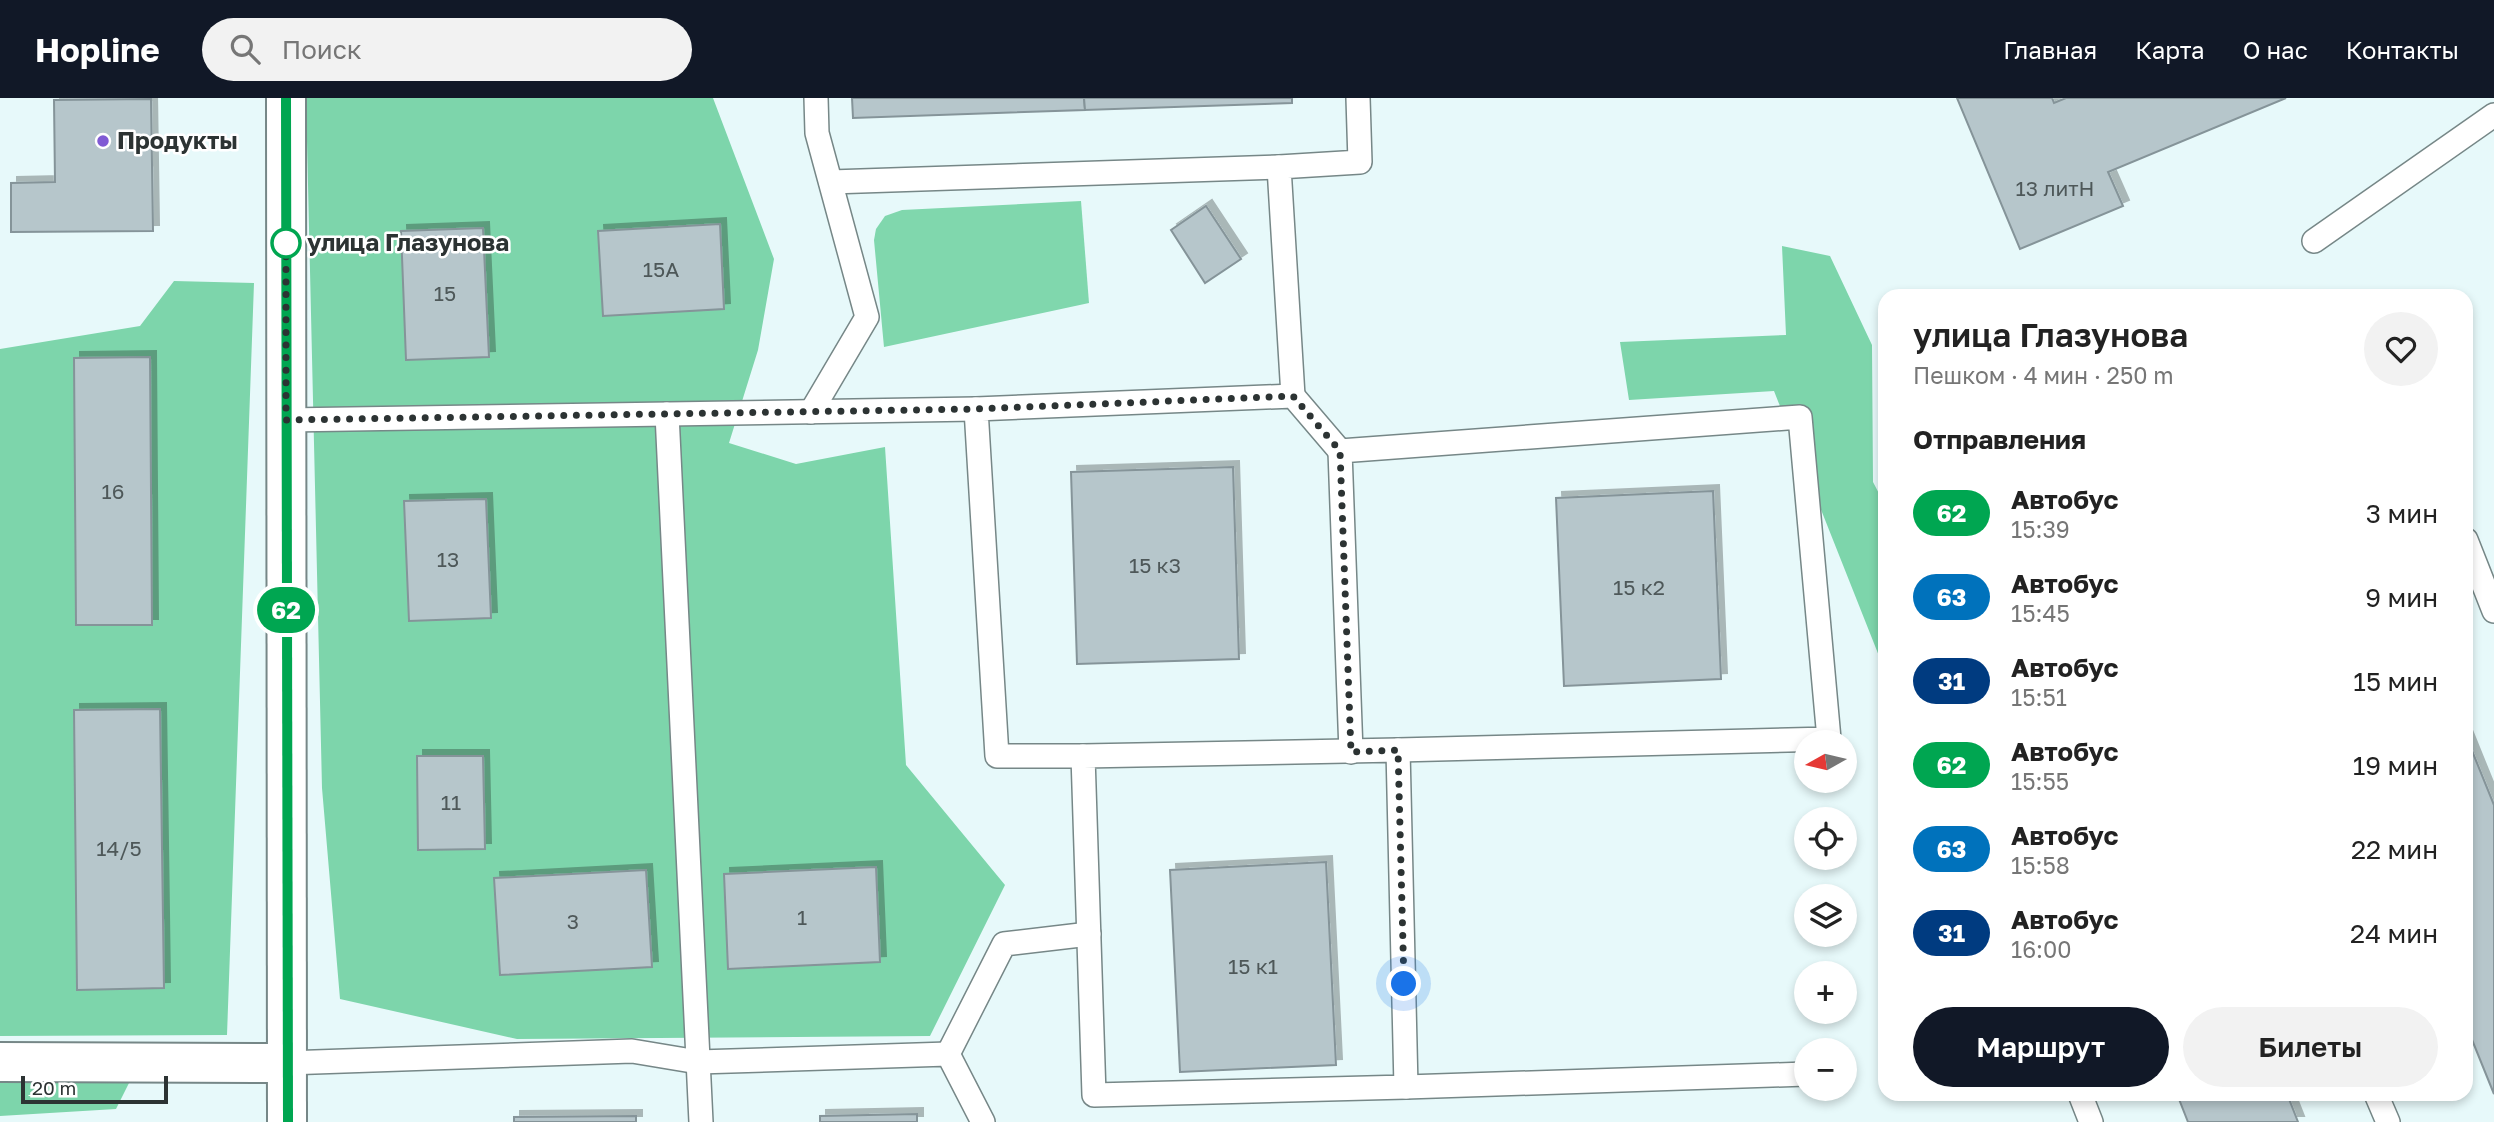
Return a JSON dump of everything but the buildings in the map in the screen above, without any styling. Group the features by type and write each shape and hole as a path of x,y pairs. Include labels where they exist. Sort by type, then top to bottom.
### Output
{"street":[{"path":"286,98 288,1122"},
{"path":"0,1062 286,1063"}],"lane":[{"path":"811,412 867,317 817,133 816,98"},
{"path":"831,182 1360,162 1358,98"},
{"path":"2314,241 2494,114"},
{"path":"1279,167 1293,396 1340,451 1351,752"},
{"path":"286,420 976,409 1293,396"},
{"path":"976,409 997,756 1351,752 1829,739 1800,416 1340,451"},
{"path":"667,414 701,1122"},
{"path":"2473,558 2494,611"},
{"path":"1398,750 1406,1087"},
{"path":"1083,756 1094,1095 1794,1074"},
{"path":"948,1054 1004,944 1089,934"},
{"path":"286,1063 632,1051 698,1062 948,1054"},
{"path":"948,1054 983,1122"},
{"path":"2083,1101 2091,1122"},
{"path":"2379,1101 2388,1122"}],"green space":[{"path":"306,98 713,98 774,259 758,350 729,443 796,464 885,447 906,765 1005,885 930,1036 517,1039 340,999 322,788"},
{"path":"1081,201 1089,303 884,347 874,240 876,229 885,216 902,210"},
{"path":"1782,246 1830,256 1872,345 1873,482 1878,492 1878,653 1774,391 1629,400 1620,342 1786,335"},
{"path":"174,281 254,283 227,1035 0,1036 0,349 140,326"},
{"path":"0,1081 129,1083 116,1109 0,1116"}],"bus line":[{"name":"62","path":"286,98 288,1122"}],"place":[{"name":"Продукты","path":"103,141"},
{"name":"улица Глазунова","path":"286,243"}],"route":[{"path":"286,243 286,231 286,420 976,409 1293,396 1340,451 1351,752 1398,750 1404,984"}]}
